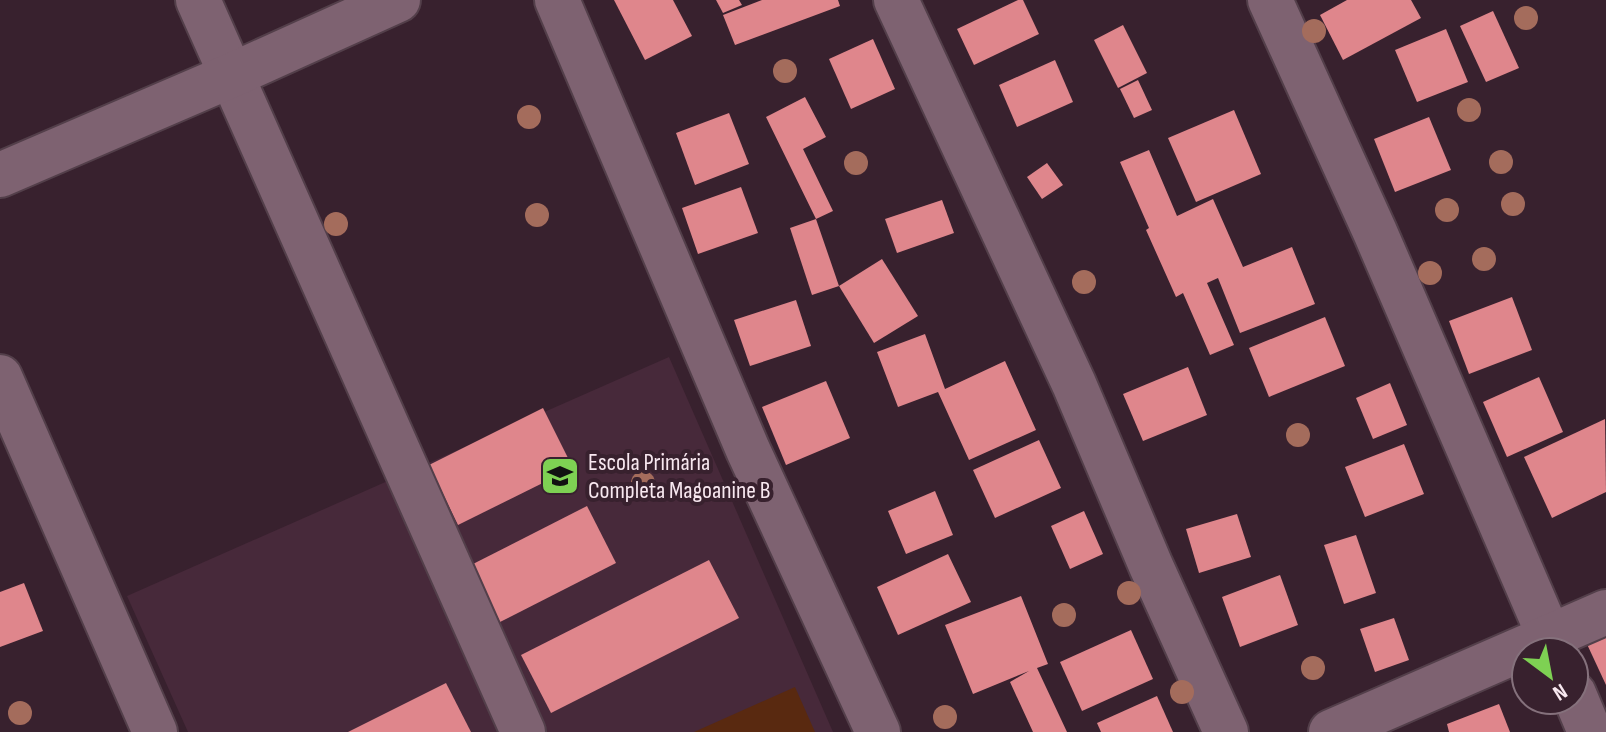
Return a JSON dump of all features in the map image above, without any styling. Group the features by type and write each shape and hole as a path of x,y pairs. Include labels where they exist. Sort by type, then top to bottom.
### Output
{"street":[{"path":"198,0 523,732"},
{"path":"0,175 398,0"},
{"path":"557,0 748,450 878,732"},
{"path":"896,0 1074,384 1226,732"},
{"path":"1270,0 1375,232 1549,636"},
{"path":"0,377 155,732"},
{"path":"1566,636 1606,612"},
{"path":"1331,732 1510,661"}],"shaded area":[{"name":"Escola Primária Completa Magoanine B","path":"669,357 833,732 188,732 127,596"},
{"path":"795,687 815,732 694,732"}],"building":[{"path":"614,0 673,0 692,36 645,60"},
{"path":"716,0 739,0 742,5 723,13"},
{"path":"762,0 838,0 840,6 735,45 723,15"},
{"path":"1023,0 1039,34 974,65 957,29"},
{"path":"1347,0 1411,0 1421,18 1343,60 1320,15"},
{"path":"1493,11 1519,68 1486,82 1460,26"},
{"path":"1123,25 1147,73 1118,88 1094,40"},
{"path":"1446,29 1468,82 1417,102 1395,50"},
{"path":"873,39 895,89 851,109 829,59"},
{"path":"1055,60 1073,102 1017,127 999,85"},
{"path":"1138,80 1152,110 1134,118 1120,89"},
{"path":"805,97 826,137 803,149 833,211 816,219 766,117"},
{"path":"1234,110 1261,174 1196,202 1168,138"},
{"path":"729,113 749,164 695,185 676,133"},
{"path":"1429,117 1451,170 1395,192 1374,139"},
{"path":"1149,150 1177,216 1213,199 1243,267 1292,247 1315,304 1240,333 1218,278 1207,283 1234,345 1210,355 1183,293 1176,297 1120,162"},
{"path":"1047,163 1063,185 1042,199 1027,177"},
{"path":"741,187 758,233 698,254 682,208"},
{"path":"942,200 954,233 897,253 885,219"},
{"path":"816,219 839,286 812,295 790,228"},
{"path":"882,259 918,316 874,343 839,286"},
{"path":"1512,297 1532,350 1469,374 1449,321"},
{"path":"796,300 811,346 750,366 734,320"},
{"path":"1325,317 1345,366 1269,397 1249,348"},
{"path":"925,334 945,389 1005,361 1036,430 969,460 938,392 898,407 877,352"},
{"path":"1188,367 1207,415 1143,441 1123,394"},
{"path":"1539,377 1563,432 1507,457 1483,402"},
{"path":"826,381 850,438 786,465 762,407"},
{"path":"1390,383 1407,425 1373,439 1356,398"},
{"path":"543,408 573,468 458,525 429,465"},
{"path":"1605,419 1606,492 1552,518 1524,457"},
{"path":"1039,440 1061,488 995,518 973,470"},
{"path":"1404,444 1424,494 1365,517 1345,467"},
{"path":"935,491 953,535 906,554 888,511"},
{"path":"587,506 616,563 500,622 471,565"},
{"path":"1084,511 1103,554 1070,569 1051,526"},
{"path":"1237,514 1251,557 1199,573 1186,529"},
{"path":"1356,535 1376,593 1344,604 1324,545"},
{"path":"948,554 971,602 898,635 877,587"},
{"path":"709,560 739,618 551,713 521,655"},
{"path":"1280,575 1298,625 1240,647 1222,597"},
{"path":"24,583 43,631 0,647 0,592"},
{"path":"1021,596 1048,664 1037,668 1067,732 1033,732 1010,682 1029,671 973,694 945,625"},
{"path":"1394,618 1409,660 1375,672 1360,629"},
{"path":"1131,630 1153,679 1082,711 1060,662"},
{"path":"1606,633 1606,685 1590,651 1590,640"},
{"path":"446,683 471,732 348,732"},
{"path":"1157,696 1173,732 1101,732 1097,723"},
{"path":"1499,704 1510,732 1449,732 1447,724"}],"place":[{"name":"Escola Primária Completa Magoanine B","path":"560,476"}]}
